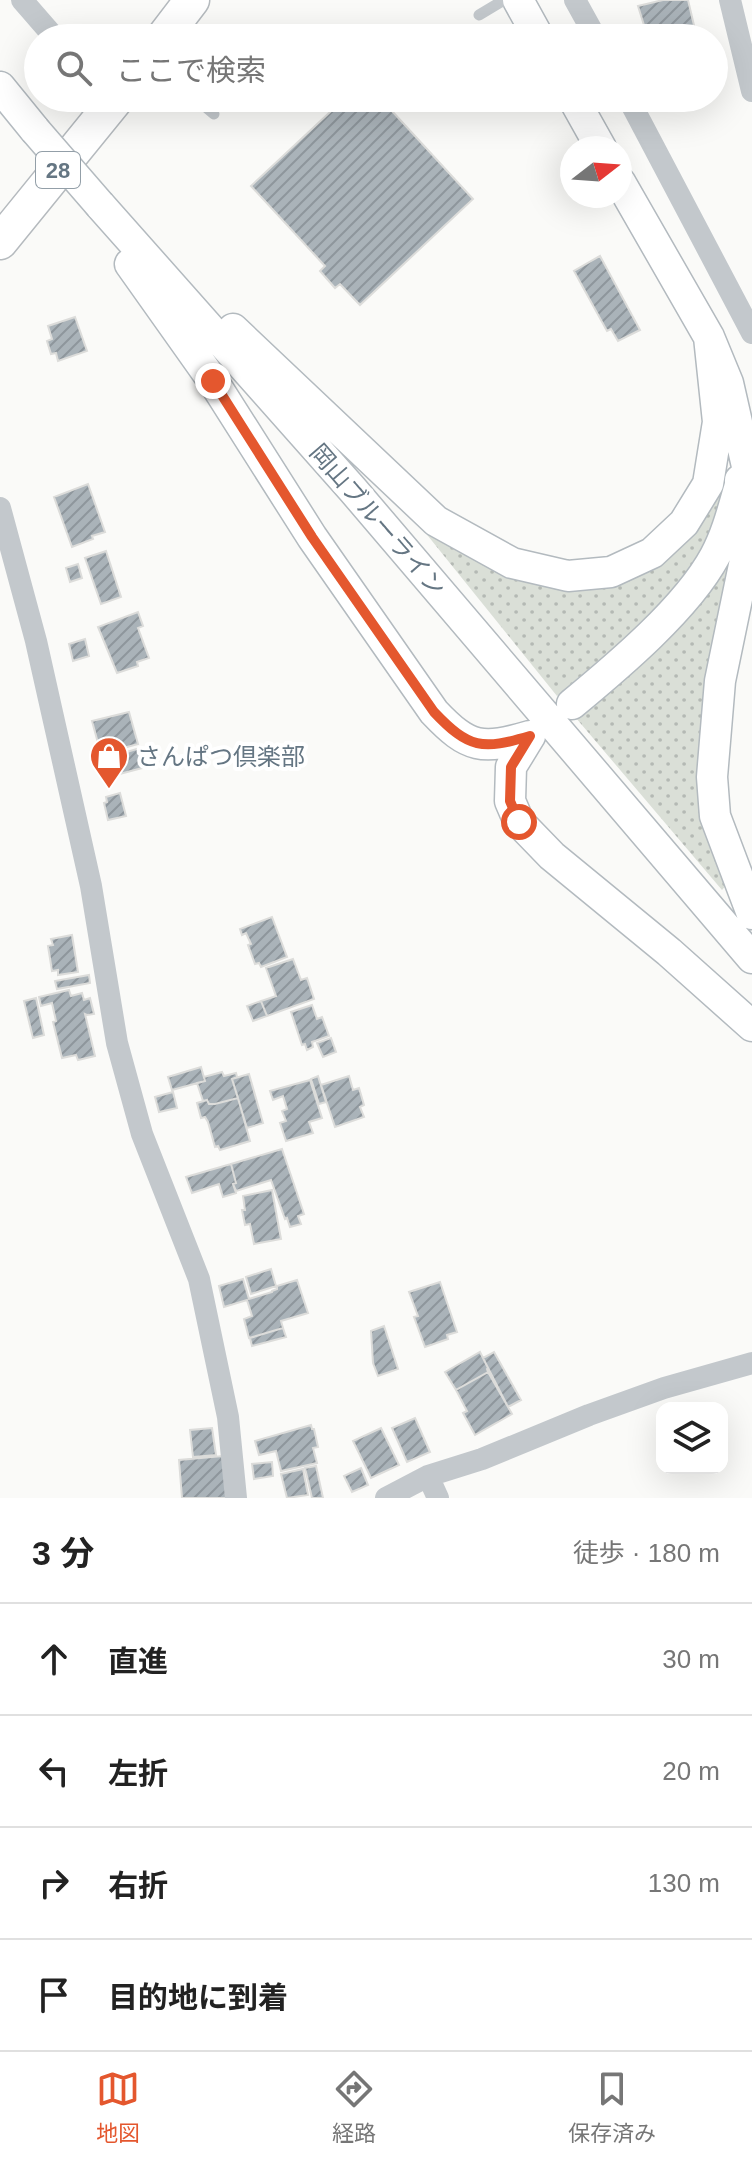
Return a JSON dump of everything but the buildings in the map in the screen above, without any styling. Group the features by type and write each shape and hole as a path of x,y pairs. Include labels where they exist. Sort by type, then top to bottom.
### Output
{"main road":[{"path":"174,24 192,0"},
{"path":"518,0 531,24"},
{"name":"岡山ブルーライン","path":"0,87 100,205 353,490 752,958"},
{"name":"28","path":"0,242 103,112"},
{"path":"581,112 594,136"},
{"path":"632,203 709,337 728,383 751,484 751,531 720,681 712,777 715,816 752,914"},
{"path":"100,205 436,521 512,563 568,576 611,572 652,553 684,523 708,484 718,422 709,337"},
{"path":"100,205 125,257 213,381 312,537 434,712 454,733 476,744 500,745 530,736 511,767 510,801 519,822 552,856 669,952 752,1026"},
{"path":"572,704 665,618 690,592 715,556 740,485 739,426"}],"street":[{"path":"22,0 43,24"},
{"path":"575,0 588,24"},
{"path":"730,0 752,91"},
{"path":"635,112 752,333"},
{"path":"0,508 36,641 91,886 117,1043 142,1134 199,1279 228,1417 236,1498"},
{"path":"386,1498 428,1476 482,1459 589,1415 664,1388 752,1363"},
{"path":"428,1476 438,1498"}],"lane":[{"path":"479,15 504,0"}],"shaded area":[{"path":"716,488 726,492 710,535 681,584 624,639 557,696 424,531 457,550 613,583"},
{"path":"730,565 711,678 728,883 722,890 576,718 699,603"}],"place":[{"name":"さんぱつ倶楽部","path":"109,790"}],"route":[{"path":"213,381 312,537 434,712 454,733 476,744 500,745 530,736 511,767 510,801 519,822"}]}
